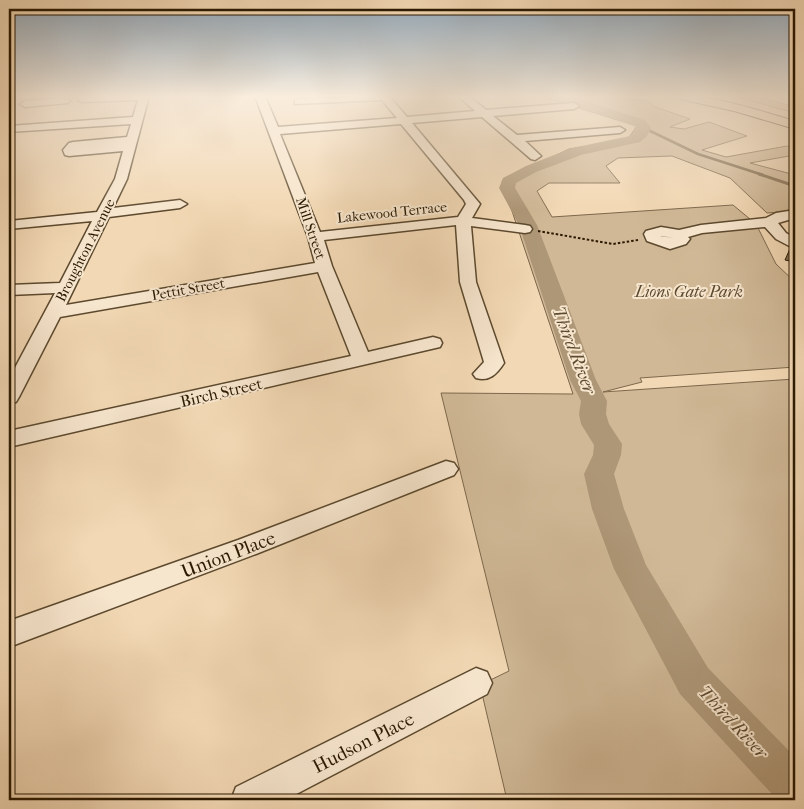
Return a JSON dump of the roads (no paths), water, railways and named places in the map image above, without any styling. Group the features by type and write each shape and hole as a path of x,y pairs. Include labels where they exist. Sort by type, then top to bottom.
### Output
{"street":[{"name":"Broughton Avenue","path":"9,397 121,179 133,134"},
{"name":"Mill Street","path":"275,134 315,237 324,266 362,360"},
{"name":"Lakewood Terrace","path":"315,237 448,221 462,221 472,208 472,204 414,134"},
{"path":"509,134 535,156"},
{"path":"514,138 570,134"},
{"path":"9,225 103,215 180,204"},
{"path":"652,238 664,243 674,244 681,241 682,239 679,235 700,228 769,222 781,216 795,214"},
{"path":"484,374 494,362 468,282 462,221 530,230"},
{"path":"769,222 781,236 795,244"},
{"name":"Pettit Street","path":"53,313 324,266"},
{"path":"9,290 66,288"},
{"name":"Birch Street","path":"9,440 433,343"},
{"path":"9,361 29,360"},
{"name":"Union Place","path":"9,634 247,547 446,469"},
{"name":"Hudson Place","path":"249,800 476,683"}],"waterway":[{"name":"Third River","path":"641,134 635,139 577,151 531,169 509,181 507,188 528,225 583,380 594,401 593,420 608,444 607,455 599,474 608,509 631,569 694,681 786,778 795,793"},
{"path":"656,134 698,154 763,175"},
{"path":"759,174 795,186"}],"park label":[{"name":"Lions Gate Park","path":"689,291"}]}
